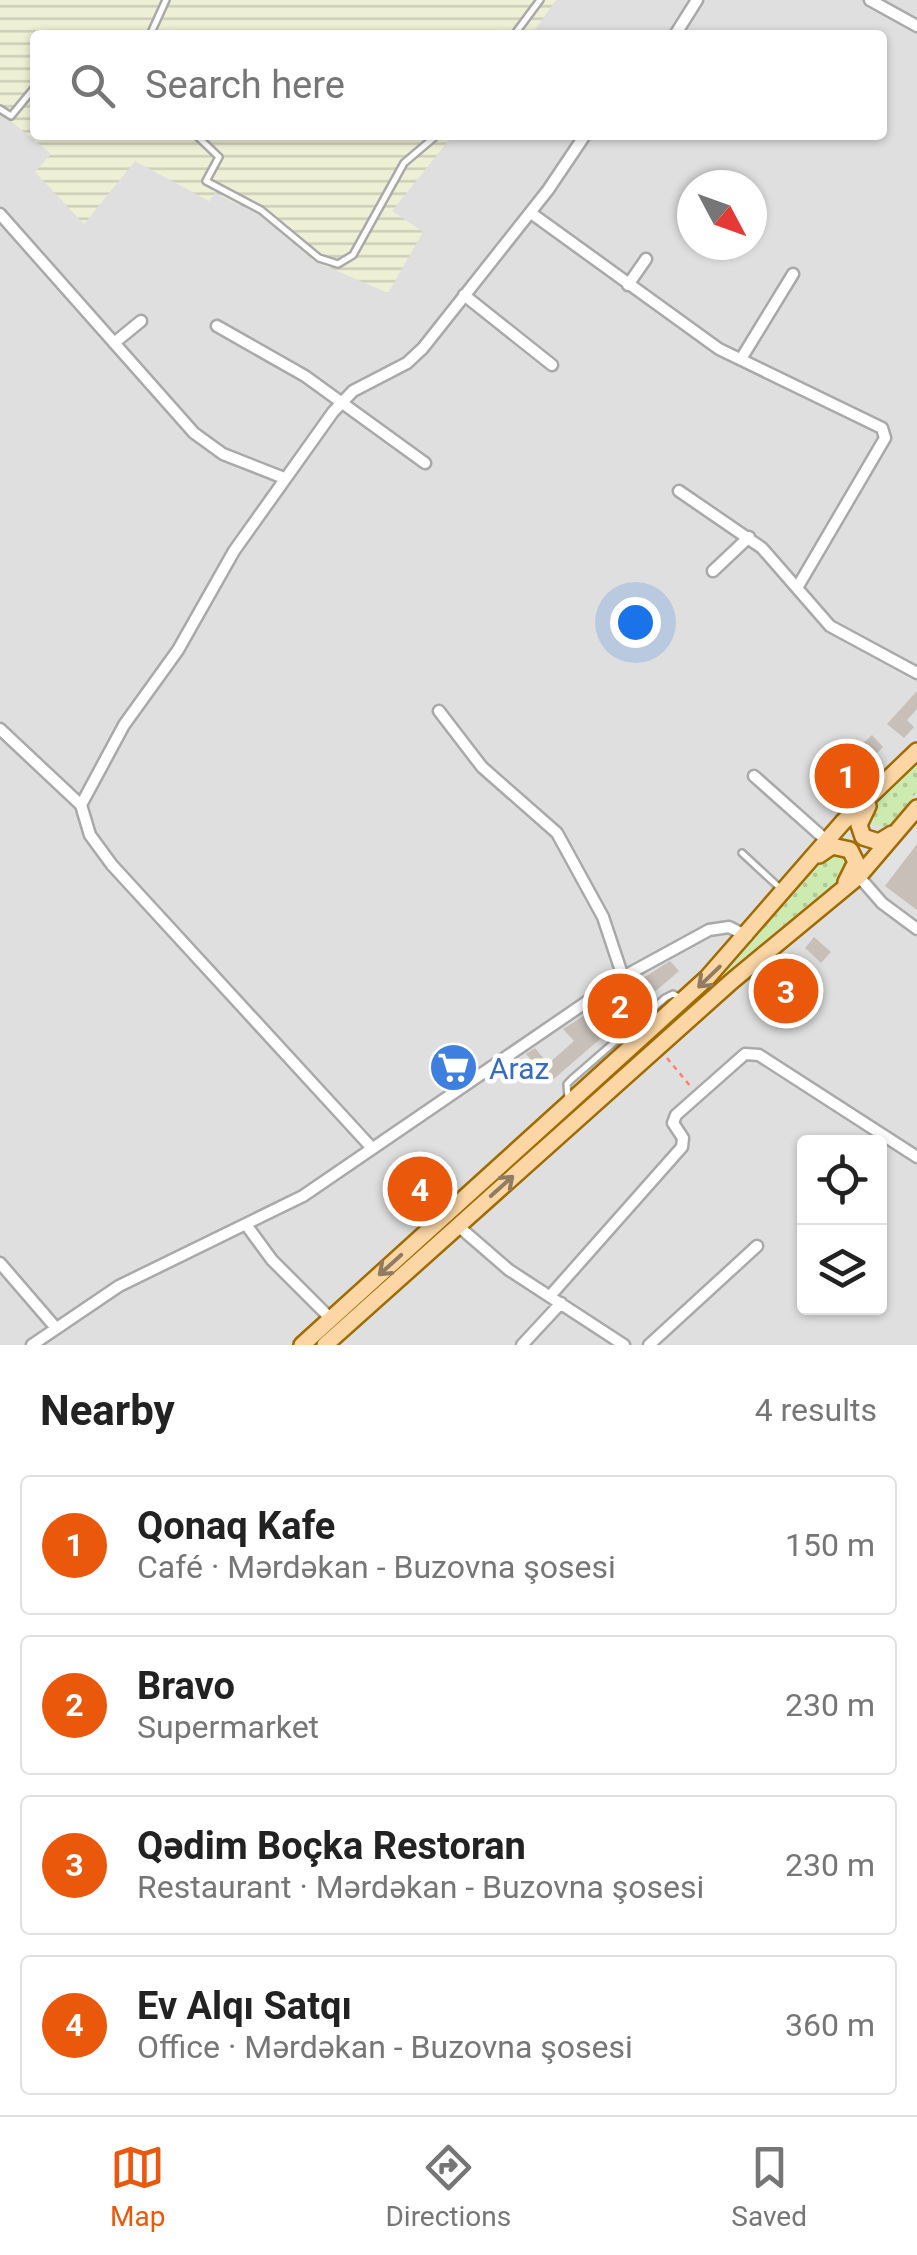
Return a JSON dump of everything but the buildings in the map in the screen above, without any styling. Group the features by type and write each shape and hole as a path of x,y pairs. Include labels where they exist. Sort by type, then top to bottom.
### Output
{"main road":[{"path":"302,1345 684,1000 748,936 827,841 917,751"},
{"path":"892,776 860,818 860,832 868,840 879,842 906,824"},
{"path":"326,1345 657,1047 819,910 906,824 917,808"},
{"path":"803,870 824,850 838,845 854,855 856,874"}],"street":[{"path":"678,30 697,0"},
{"path":"870,0 917,26"},
{"path":"81,806 133,710 178,650 234,551 342,400 414,357 531,212 581,140"},
{"path":"531,212 675,321 741,359 878,424 886,433 797,588"},
{"path":"0,214 150,388 207,444 284,478"},
{"path":"628,284 646,260"},
{"path":"741,359 792,274"},
{"path":"464,294 552,365"},
{"path":"114,343 142,320"},
{"path":"218,326 342,400 426,463"},
{"path":"679,491 749,537 830,626 917,673"},
{"path":"713,571 749,537"},
{"path":"438,710 482,767 564,842 608,929 623,977"},
{"path":"0,729 81,806 90,835 112,865 287,1061 372,1148"},
{"path":"754,776 827,841"},
{"path":"856,874 882,903 917,928"},
{"path":"32,1345 119,1286 303,1196 623,977 709,930 730,927 748,936"},
{"path":"550,1296 682,1147 683,1138 674,1120 740,1057 753,1053 917,1158"},
{"path":"458,1225 509,1270 624,1345"},
{"path":"248,1226 272,1260 331,1319"},
{"path":"649,1345 757,1246"},
{"path":"0,1263 56,1328"},
{"path":"522,1345 561,1303"}],"lane":[{"path":"152,30 166,0"},
{"path":"518,30 540,0"},
{"path":"0,109 11,116 30,92"},
{"path":"201,140 219,157 206,181 261,210 320,258 338,264 353,255 404,163 430,140"},
{"path":"742,853 784,892"},
{"path":"752,964 770,988"}],"path":[{"path":"657,1047 698,1096"}],"shaded area":[{"path":"0,0 917,0 917,1345 0,1345"},
{"path":"917,822 917,844 885,885 874,874"}],"green space":[{"path":"0,0 556,0 535,30 30,30 30,137 0,112"},
{"path":"34,140 449,140 392,211 423,232 388,293 314,261 260,215 215,193 209,201 135,161 84,224 35,172 51,154"},
{"path":"917,761 917,792 888,827 874,825 870,813"},
{"path":"839,851 849,859 846,873 723,975 824,860"}],"place":[{"name":"Qonaq Kafe","path":"847,776"},
{"name":"Qədim Boçka Restoran","path":"786,991"},
{"name":"Bravo","path":"620,1006"},
{"name":"Araz","path":"454,1068"},
{"name":"Ev Alqı Satqı","path":"420,1189"}]}
